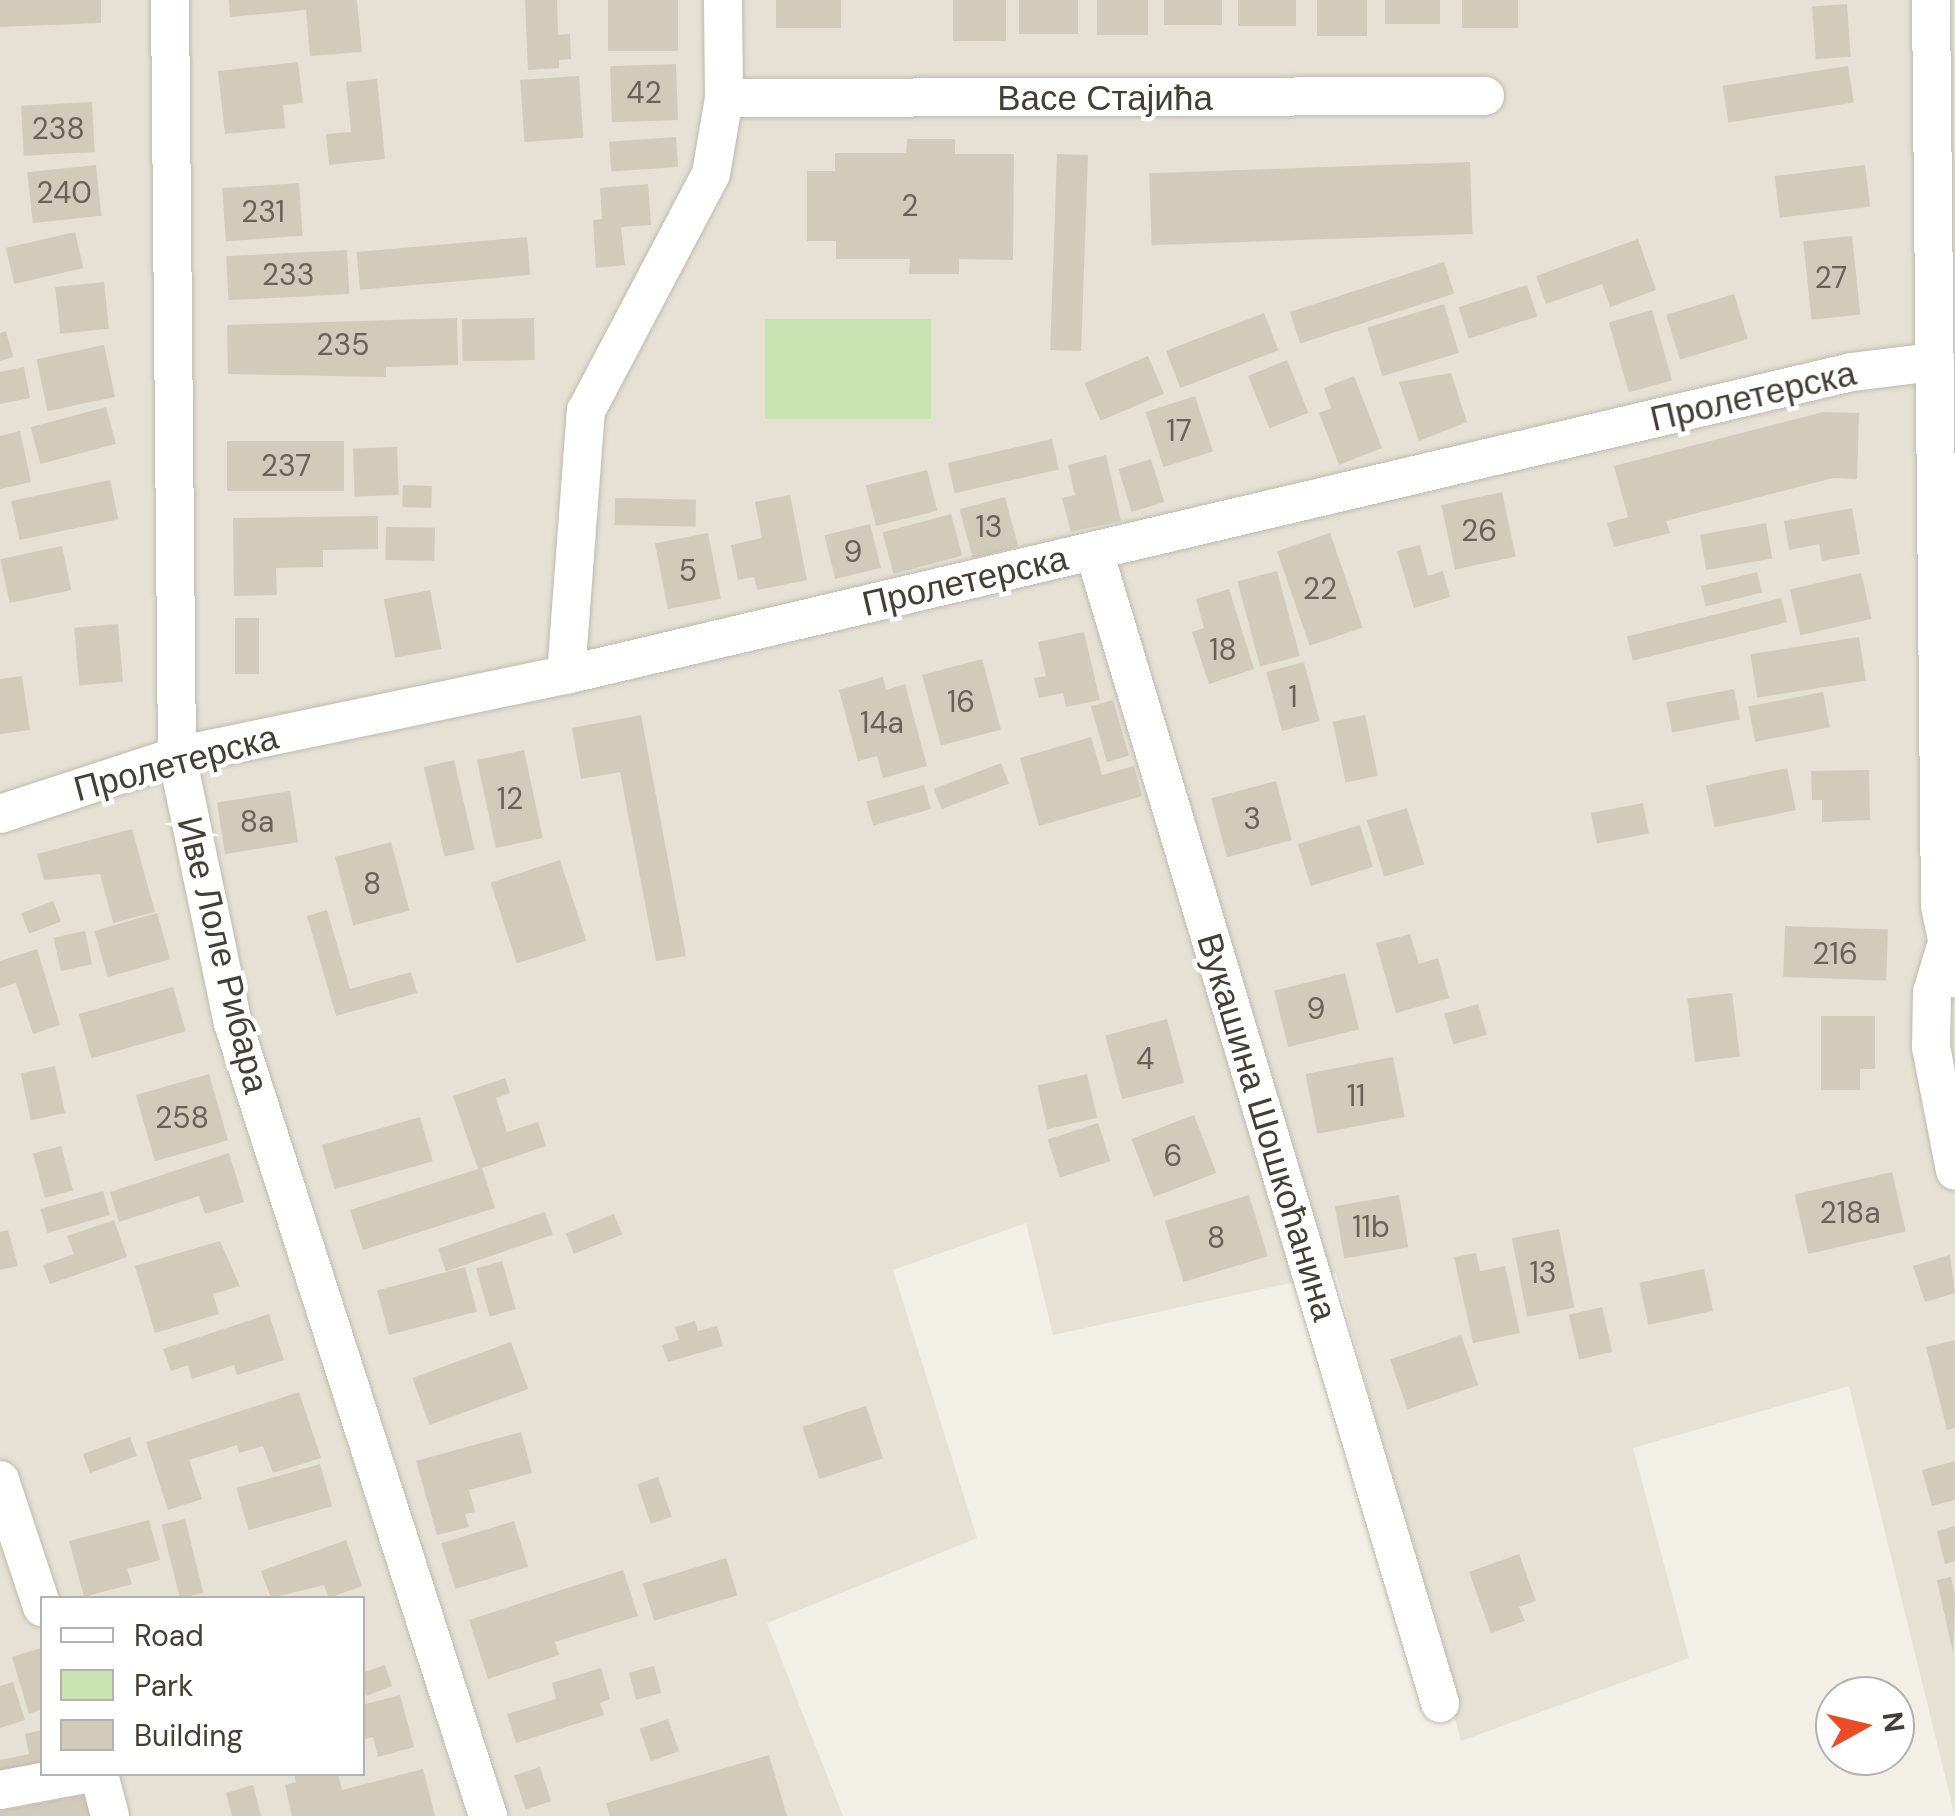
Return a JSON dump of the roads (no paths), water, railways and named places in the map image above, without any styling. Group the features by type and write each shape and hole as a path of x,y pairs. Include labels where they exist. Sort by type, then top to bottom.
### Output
{"street":[{"name":"Иве Лоле Рибара","path":"170,0 177,756 232,1023 488,1816"},
{"path":"566,675 586,411 711,174 724,98 723,0"},
{"path":"1931,0 1950,962 1932,992 1931,1046 1955,1170"},
{"name":"Васе Стајића","path":"724,98 1485,96"},
{"name":"Пролетерска","path":"0,814 177,756 566,675 1094,551 1852,372 1940,341"},
{"name":"Вукашина Шошкоћанина","path":"1094,551 1440,1702"},
{"path":"0,1480 40,1600"},
{"path":"0,1790 74,1776"},
{"path":"99,1776 110,1816"}]}
